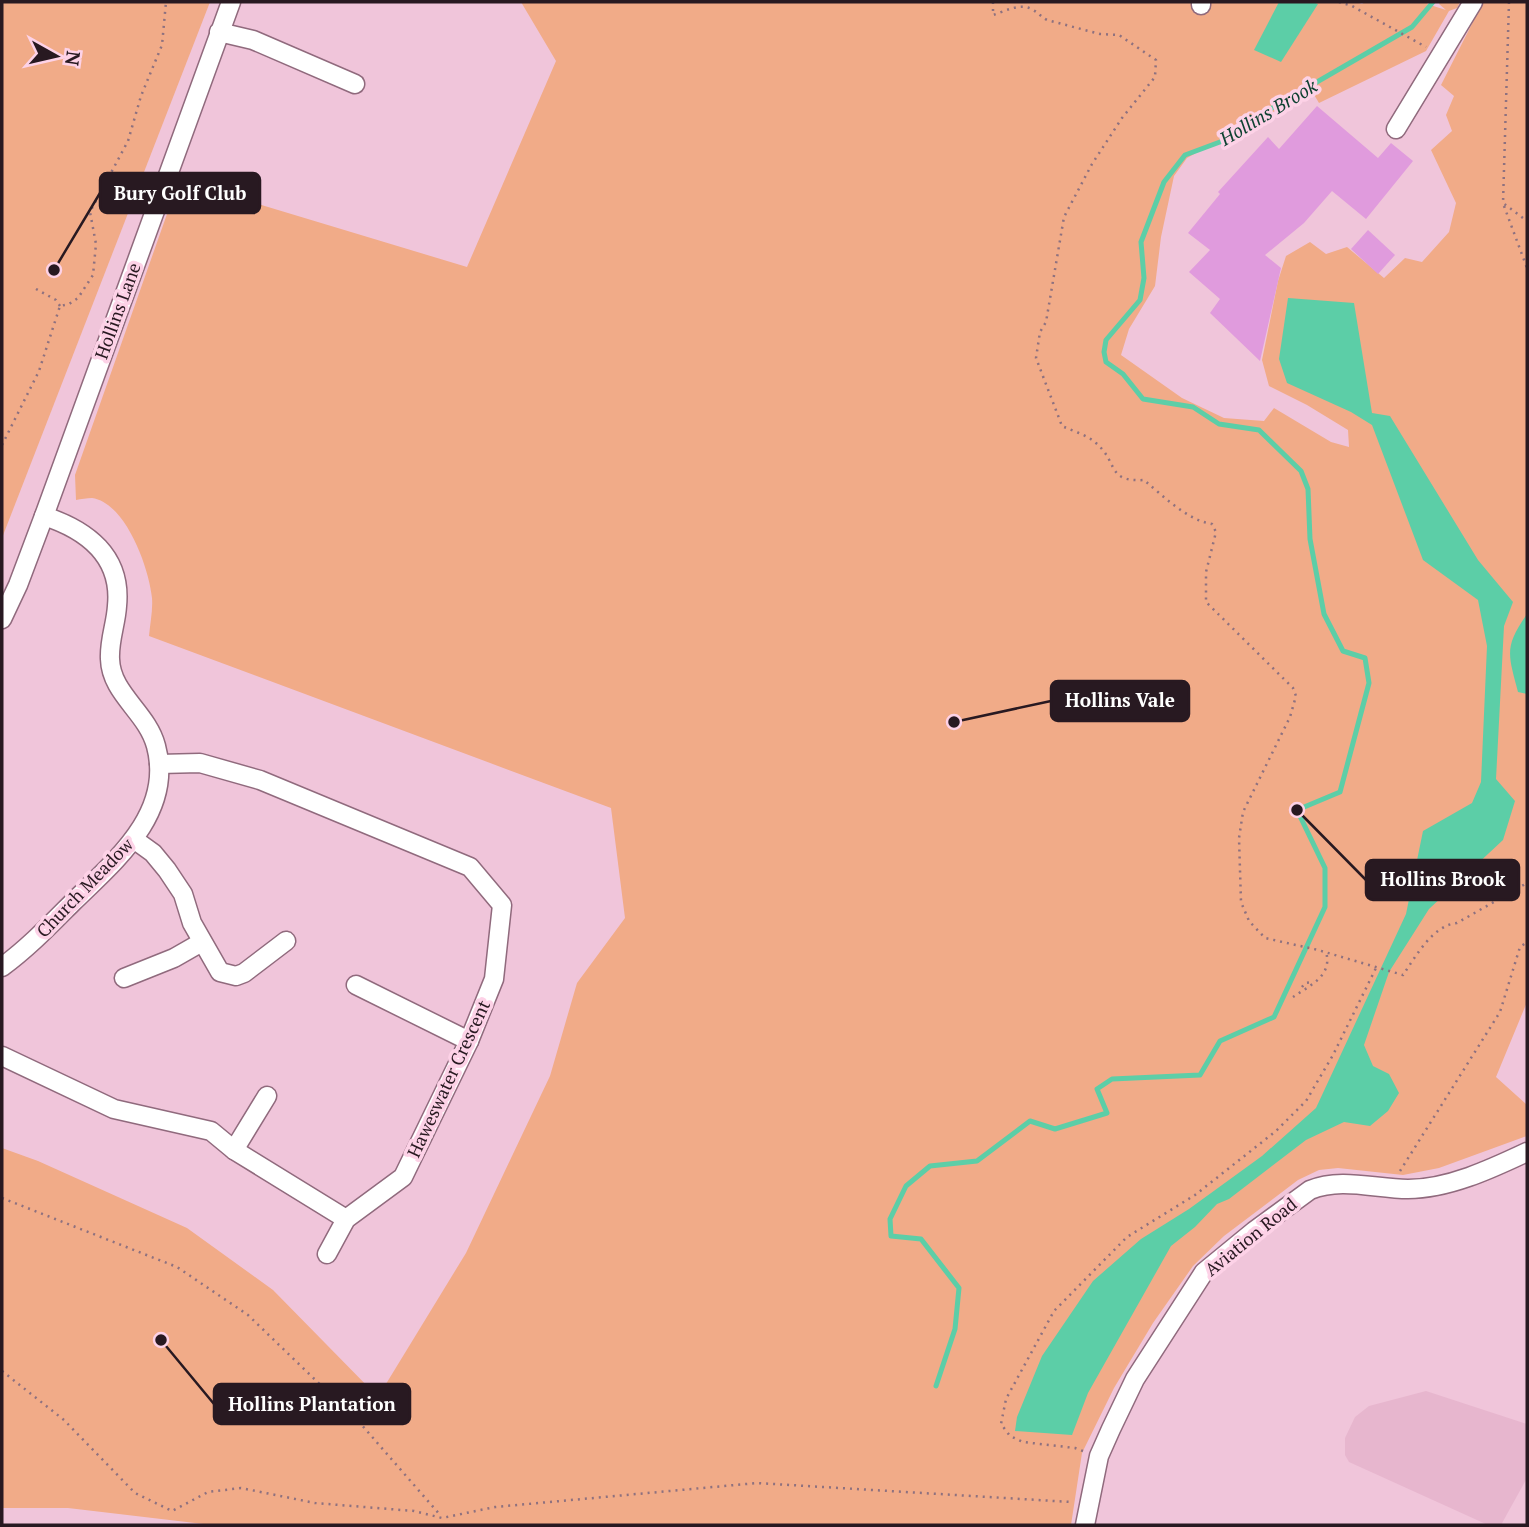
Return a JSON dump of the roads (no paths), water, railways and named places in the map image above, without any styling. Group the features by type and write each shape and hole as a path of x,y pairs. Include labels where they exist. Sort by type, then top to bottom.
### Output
{"street":[{"name":"Hollins Lane","path":"2,619 44,516 230,2"},
{"path":"1396,129 1473,2"},
{"path":"219,32 253,40 355,84"},
{"name":"Church Meadow","path":"2,967 30,944 135,839 157,793 159,764 151,731 144,718 119,688 111,672 110,641 118,588 113,569 101,550 82,531 44,516"},
{"name":"Haweswater Crescent","path":"159,764 200,763 260,780 470,867 502,905 494,979 469,1041 403,1177 346,1219"},
{"path":"135,839 153,853 183,894 192,923 220,972 228,976 244,973 286,941"},
{"path":"124,978 174,958 202,942"},
{"path":"356,985 469,1041"},
{"path":"2,1056 114,1109 211,1131 234,1150 346,1219 327,1254"},
{"path":"234,1150 267,1096"},
{"name":"Aviation Road","path":"1085,1525 1099,1456 1135,1379 1205,1272 1254,1231 1310,1190 1333,1183 1410,1189 1436,1185 1470,1176 1527,1152"}],"waterway":[{"name":"Hollins Brook","path":"936,1386 955,1329 959,1288 921,1239 891,1236 890,1219 906,1186 930,1166 977,1161 1030,1121 1055,1129 1107,1113 1097,1089 1112,1079 1200,1075 1220,1041 1274,1017 1325,907 1325,868 1297,810 1340,792 1369,683 1365,658 1343,651 1324,614 1310,539 1308,489 1301,471 1259,430 1219,424 1193,407 1143,399 1123,374 1106,362 1104,352 1106,340 1140,300 1144,278 1141,242 1164,182 1185,155 1236,136 1265,112 1412,27 1433,2"}],"place":[{"name":"Bury Golf Club","path":"54,270"},
{"name":"Hollins Vale","path":"954,722"},
{"name":"Hollins Brook","path":"1297,810"},
{"name":"Hollins Plantation","path":"161,1340"}]}
